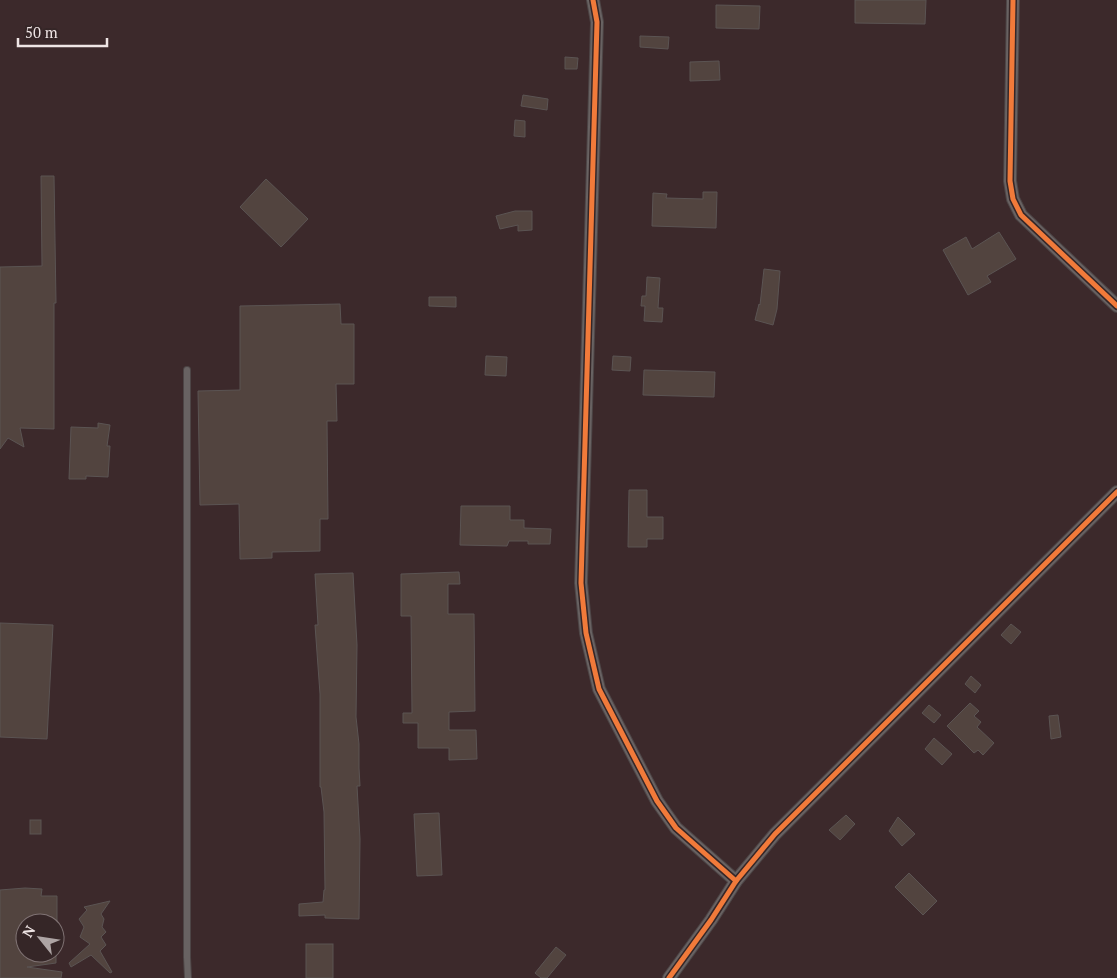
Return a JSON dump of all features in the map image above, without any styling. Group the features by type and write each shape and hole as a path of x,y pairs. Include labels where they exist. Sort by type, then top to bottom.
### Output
{"street":[{"path":"593,0 597,22 581,584 586,633 599,689 657,801 676,828 736,881"},
{"path":"1013,0 1010,181 1013,199 1021,215 1117,306"},
{"path":"669,978 711,920 736,881 775,834 1117,492"}],"lane":[{"path":"187,370 188,978"}],"shaded area":[{"path":"0,0 1117,0 1117,978 0,978"}],"building":[{"path":"855,0 926,0 925,24 855,23"},
{"path":"716,5 760,6 759,29 716,28"},
{"path":"640,36 669,37 668,49 640,47"},
{"path":"565,57 578,58 577,69 565,69"},
{"path":"719,61 720,80 690,81 690,62"},
{"path":"523,95 548,99 547,110 521,106"},
{"path":"515,120 525,121 525,137 514,136"},
{"path":"41,176 54,176 56,303 54,303 54,429 20,428 24,447 8,438 0,449 0,267 42,266"},
{"path":"266,179 308,219 281,247 240,207"},
{"path":"703,192 717,192 716,228 652,226 653,193 667,194 666,198 703,199"},
{"path":"515,211 532,211 532,230 518,231 518,225 500,229 496,216"},
{"path":"999,232 1016,259 987,276 991,282 968,295 943,250 966,237 972,249"},
{"path":"764,269 780,271 777,309 773,325 755,320 760,305"},
{"path":"647,277 660,278 658,308 663,308 662,322 644,321 645,306 641,306 642,296 646,296"},
{"path":"429,297 456,297 456,307 429,306"},
{"path":"340,304 341,324 354,324 354,384 336,384 337,421 327,421 328,519 320,519 320,551 272,552 272,558 240,559 239,504 200,505 198,391 240,390 240,306"},
{"path":"486,356 507,357 506,376 485,375"},
{"path":"613,356 631,357 630,371 612,370"},
{"path":"644,370 715,372 714,397 643,395"},
{"path":"98,423 110,425 107,446 110,446 108,477 86,476 86,479 69,479 71,427 98,428"},
{"path":"629,490 647,490 647,517 663,517 663,539 647,539 647,547 628,547"},
{"path":"461,506 510,506 510,520 524,520 524,528 551,529 550,544 528,544 528,541 509,541 507,546 460,545"},
{"path":"459,572 460,584 448,584 448,614 474,614 475,711 449,712 449,730 476,730 477,759 449,760 449,748 418,748 418,723 403,723 403,713 412,713 411,616 401,616 401,574"},
{"path":"353,573 357,645 356,717 360,786 357,786 360,839 359,919 325,918 325,915 299,916 299,904 323,902 325,890 324,812 320,787 320,694 315,625 318,625 315,574"},
{"path":"0,623 53,625 47,739 0,737"},
{"path":"1011,624 1021,632 1011,644 1001,635"},
{"path":"971,676 981,685 975,693 965,684"},
{"path":"970,703 979,711 974,716 981,722 977,727 994,743 983,755 978,750 974,753 947,726"},
{"path":"929,705 941,715 934,723 922,713"},
{"path":"1058,715 1061,737 1051,739 1049,716"},
{"path":"934,738 952,754 942,765 925,749"},
{"path":"439,813 442,875 417,876 414,814"},
{"path":"846,815 855,824 840,840 829,830"},
{"path":"898,817 915,834 902,846 889,831"},
{"path":"30,820 41,820 41,834 30,834"},
{"path":"909,873 937,901 923,915 895,887"},
{"path":"42,889 41,896 57,896 57,913 15,913 15,963 56,963 27,967 62,972 61,978 0,978 0,890"},
{"path":"110,901 101,914 104,919 102,927 106,932 101,937 106,945 100,951 112,972 110,973 91,955 71,967 69,963 90,944 80,937 84,927 79,919 87,910 84,907"},
{"path":"306,944 333,944 333,978 306,978"},
{"path":"556,947 566,955 547,978 541,978 535,973"}],"cycle path":[{"path":"593,0 597,22 581,583 586,633 599,689 657,801 676,828 736,881"},
{"path":"1013,0 1010,181 1013,199 1021,215 1117,306"},
{"path":"669,978 711,920 736,881 775,834 1117,492"}]}
